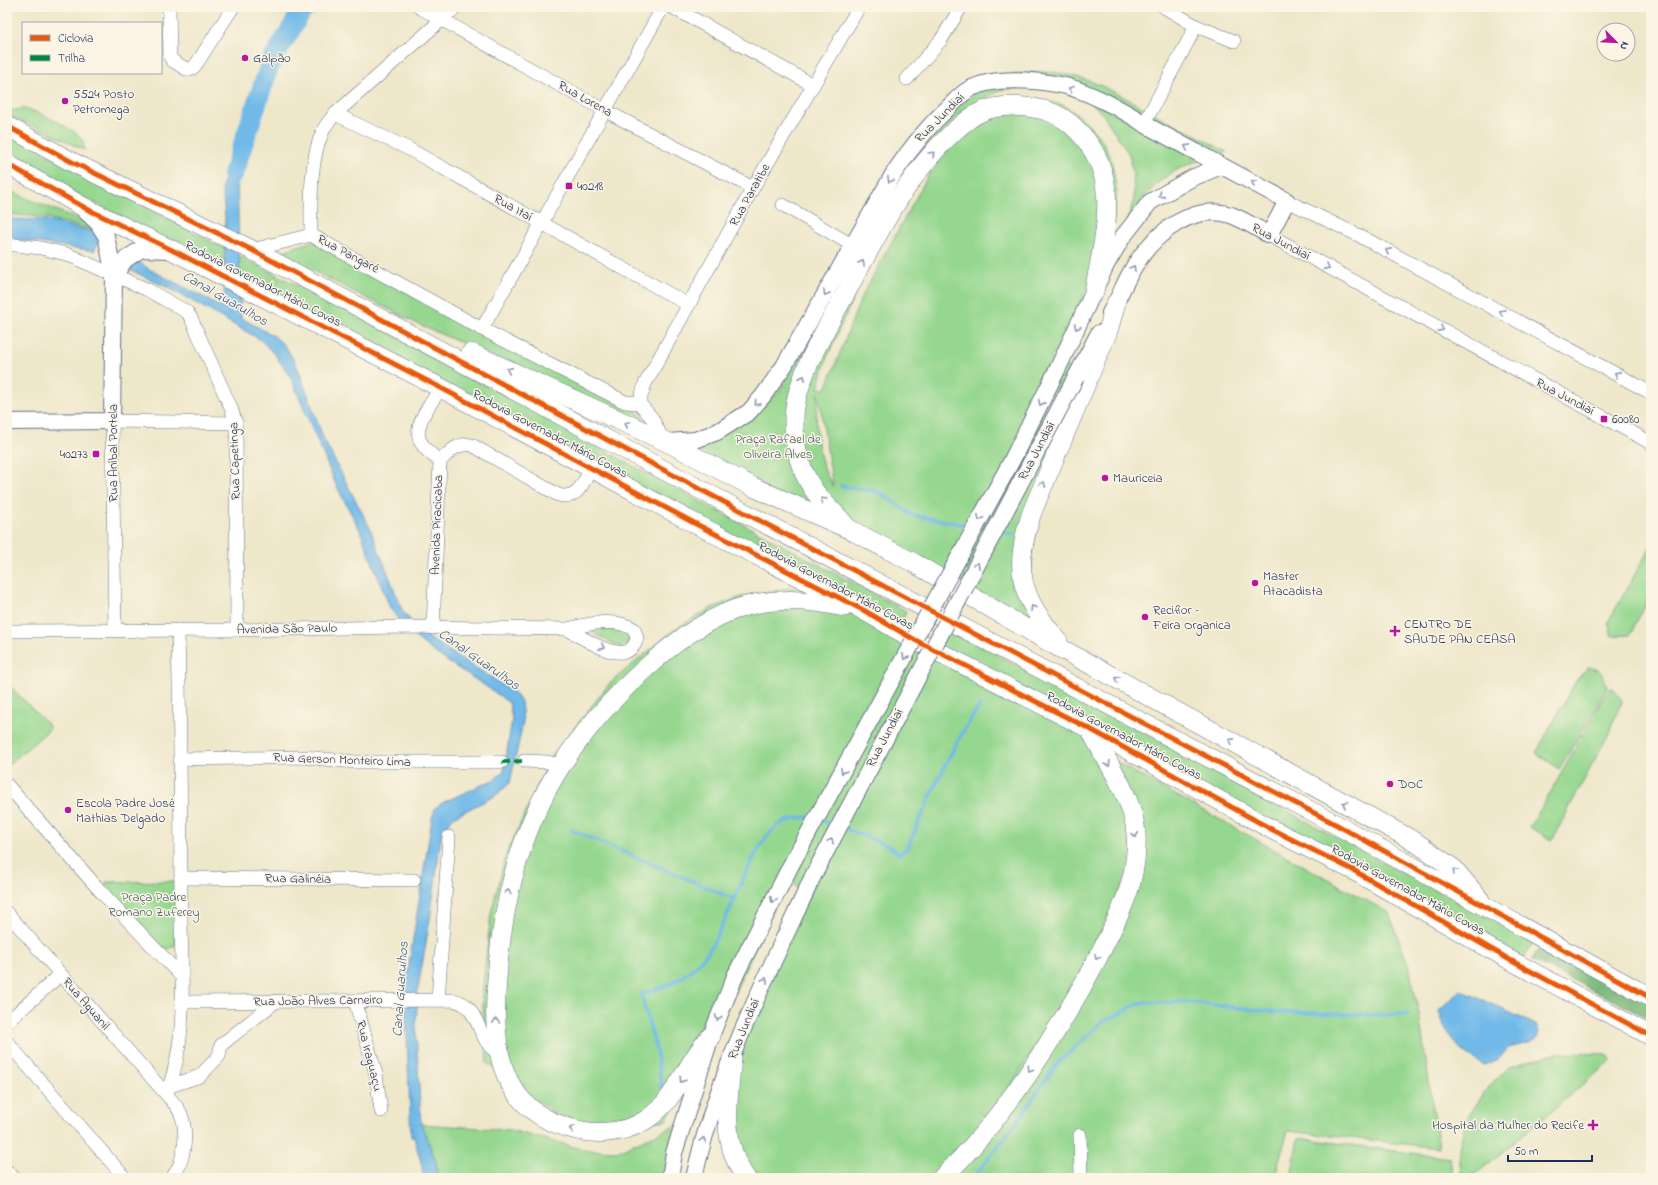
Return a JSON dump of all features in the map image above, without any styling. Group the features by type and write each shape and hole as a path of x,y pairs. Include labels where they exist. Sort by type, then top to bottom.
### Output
{"highway":[{"path":"849,529 819,496 805,474 798,456 794,422 800,385 835,313 886,219 927,160 965,122 984,111 1025,106 1056,113 1072,125 1087,140 1098,158 1108,195 1107,225 1094,292"},
{"name":"Rodovia Governador Mário Covas","path":"7,126 72,162 252,250 688,483 1338,825 1491,911 1651,998"},
{"name":"Rodovia Governador Mário Covas","path":"7,164 77,203 441,388 591,469 865,611 915,640 1090,729 1273,830 1353,870 1510,960 1650,1035"},
{"path":"1065,650 1042,622 1031,605 1024,588 1021,570 1023,539 1037,499 1108,331 1116,303"},
{"path":"370,312 470,352 665,441 753,487 849,529 914,563 1065,650 1414,840 1454,870 1491,911"},
{"path":"711,1036 674,1092 659,1110 642,1122 616,1131 588,1132 569,1128 539,1115 515,1091 504,1072 498,1053 496,987 499,943 507,896 521,847 539,806 561,765 600,715 636,678 682,640 723,614 746,606 786,600 827,603 865,611"},
{"path":"942,1178 998,1113 1051,1038 1110,933 1131,882 1136,856 1136,832 1133,818 1126,797 1090,729"},
{"path":"1596,969 1651,987"},
{"path":"732,1058 728,1099 728,1134 741,1171 746,1178"}],"main road":[{"name":"Rua Jundiaí","path":"665,441 695,440 717,432 749,412 784,366 852,245 912,146 932,122 968,90 998,80 1062,85 1098,99 1133,116 1144,124 1287,201"},
{"name":"Rua Jundiaí","path":"670,1178 674,1153 711,1036 736,974 791,865 1011,462 1058,368 1106,265 1122,238 1150,202 1180,184 1221,166"},
{"path":"1269,235 1287,201"},
{"name":"Rua Aníbal Portela","path":"77,203 98,223 106,236 116,263 112,421"},
{"name":"Rua Jundiaí","path":"694,1178 710,1115 747,1019 813,876 1129,276 1150,244 1171,226 1190,216 1216,212 1231,215 1269,235"},
{"path":"116,263 141,249 172,250"},
{"path":"7,422 112,421"}],"street":[{"path":"169,7 170,57 173,61 186,69 193,68 197,63 233,7"},
{"name":"Rua Lorena","path":"419,7 606,111 753,188"},
{"name":"Rua Pangaré","path":"456,7 335,114 323,131 316,156 310,198 311,235 482,329 625,402 640,403"},
{"path":"482,329 606,111 663,7"},
{"path":"672,7 813,85"},
{"name":"Rua Paratibe","path":"640,403 644,384 753,188 859,7"},
{"path":"908,79 940,40 961,7"},
{"path":"1164,7 1196,26 1234,41"},
{"path":"1144,124 1196,26"},
{"name":"Rua Itaí","path":"335,114 407,148 689,305"},
{"name":"Rua Jundiaí","path":"1287,201 1360,236 1651,393"},
{"path":"783,205 852,245"},
{"path":"252,250 311,235"},
{"name":"Rua Jundiaí","path":"1269,235 1651,442"},
{"name":"Rua Capetinga","path":"7,244 41,248 116,263 146,289 187,312 229,402 236,423 237,630"},
{"name":"Avenida Piracicaba","path":"433,628 440,461 421,443 418,435 425,415 441,388"},
{"path":"640,403 652,418 665,441"},
{"path":"112,421 236,423"},
{"name":"Rua Aníbal Portela","path":"112,421 115,630"},
{"path":"440,461 451,450 461,445 472,445 558,495 566,497 574,494 579,489 591,469"},
{"name":"Avenida São Paulo","path":"7,631 237,630 402,627 568,629"},
{"path":"168,1090 175,1069 181,1030 181,759 178,630"},
{"name":"Rua Gerson Monteiro Lima","path":"181,759 304,757 355,762 502,762"},
{"path":"524,761 548,762 561,765"},
{"path":"8,788 102,894 181,976"},
{"path":"438,1000 449,836"},
{"name":"Rua Galinéia","path":"181,878 414,880"},
{"name":"Rua Aguanil","path":"7,913 60,975 168,1090 180,1114 184,1131 184,1146 180,1161 172,1178"},
{"path":"7,1022 60,975"},
{"name":"Rua João Alves Carneiro","path":"181,1002 453,1000 465,1003 473,1013 484,1039 490,1048 498,1053"},
{"name":"Rua Iraguaçu","path":"355,1001 376,1074 381,1111"},
{"path":"168,1090 200,1076 219,1056 221,1045 275,1002"},
{"path":"7,1042 125,1178"},
{"path":"1080,1135 1081,1178"},
{"path":"7,1170 14,1178"}],"green space":[{"name":"Praça Rafael de Oliveira Alves","path":"1042,72 1071,75 1084,79 1111,90 1227,152 1193,162 1171,173 1162,180 1145,197 1125,232 1134,198 1133,175 1129,154 1102,113 1086,98 1044,85 1001,90 984,98 960,115 876,245 826,360 818,388 826,389 861,298 929,174 968,125 1044,101 1063,105 1082,118 1102,140 1111,158 1117,191 1112,228 1105,252 1062,342 1051,359 1089,378 1019,544 1045,640 671,444 752,416 778,393 927,142 950,112 1000,76","holes":["818,393 833,486 823,464 818,441"]},
{"path":"25,108 39,113 73,131 83,141 84,150 54,135 7,115 7,112"},
{"path":"7,133 221,247 339,306 639,469 906,611 902,624 7,157"},
{"path":"7,190 94,226 100,232 48,218 7,214"},
{"path":"313,241 475,329 635,409 649,425 418,324 278,253"},
{"path":"1651,546 1651,593 1630,635 1612,636 1608,622"},
{"path":"789,588 824,591 1090,729 1126,797 1136,856 1051,1038 937,1178 746,1178 732,1150 734,1057 801,895 789,875 697,1073 665,1121 638,1120 602,1129 556,1115 487,1063 482,995 491,913 506,855 551,757 610,683 675,629 711,608 742,597"},
{"path":"592,630 625,630 630,633 631,642 620,647 593,633"},
{"path":"949,630 1096,707 1387,865 1534,941 1523,959 940,646"},
{"path":"1588,667 1600,671 1604,677 1607,689 1559,769 1536,753 1576,681"},
{"path":"7,683 51,728 7,766"},
{"path":"1612,687 1622,700 1608,735 1552,840 1529,827 1544,804 1601,702"},
{"path":"1114,761 1389,913 1409,967 1418,1008 1439,1148 1288,1131 1274,1178 951,1178 1139,883 1145,831 1127,785"},
{"name":"Praça Padre Romano Zuferey","path":"178,881 176,945 168,949 160,946 106,885 106,882"},
{"path":"1542,942 1651,999 1651,1019 1532,960"},
{"path":"1556,1053 1606,1054 1611,1061 1476,1174 1461,1175 1459,1149 1466,1120 1488,1087 1509,1067"},
{"path":"421,1124 510,1130 586,1150 618,1151 675,1126 663,1178 438,1178 436,1162"},
{"path":"1298,1138 1450,1158 1453,1178 1291,1178"}],"water":[{"name":"Canal Guarulhos","path":"236,144 245,150 237,179 241,318 274,336 285,346 292,357 299,371 324,440 370,528 403,612 424,635 513,691 521,702 523,722 510,783 495,796 455,816 442,830 431,913 418,989 416,1025 421,1124 436,1162 436,1178 423,1178 422,1166 414,1137 411,1137 405,990 435,808 444,802 495,779 504,770 512,719 509,703 430,649 415,637 390,608 360,530 336,485 291,378 276,356 261,340 171,289 130,270 135,258 147,268 224,308 225,217 222,187"},
{"path":"7,219 47,220 102,234 94,251 7,238"},
{"path":"1461,990 1536,1025 1539,1031 1537,1038 1529,1043 1508,1048 1497,1061 1485,1065 1476,1061 1461,1050 1455,1043 1445,1028 1439,1010"}],"waterway":[{"path":"233,174 270,64 303,9 308,7"},
{"path":"841,486 876,491 912,515 972,526"},
{"path":"1000,532 1013,534"},
{"path":"844,828 891,847 898,854 907,849 949,758 980,705"},
{"path":"662,1089 656,1049 641,994 660,988 677,980 701,961 724,923 751,863 771,832 782,823 797,818 812,817"},
{"path":"821,820 836,825"},
{"path":"572,830 734,899"},
{"path":"973,1178 1014,1126 1057,1064 1100,1024 1139,1003 1188,1002 1276,1012 1385,1015 1408,1014"}],"marked path":[{"path":"502,762 524,761"}],"cycle path":[{"path":"7,126 72,162 252,250 688,483 1337,825 1651,998"},
{"path":"7,164 87,209 172,250 441,388 696,524 865,611 915,640 1090,729 1273,830 1353,870 1510,960 1651,1036"}],"place":[{"name":"Galpão","path":"245,58"},
{"name":"5524 Posto Petromega","path":"65,101"},
{"name":"40218","path":"569,186"},
{"name":"60080","path":"1604,419"},
{"name":"40273","path":"96,454"},
{"name":"Mauriceia","path":"1105,478"},
{"name":"Master Atacadista","path":"1255,583"},
{"name":"Reciflor - Feira Organica","path":"1145,617"},
{"name":"CENTRO DE SAUDE PAN CEASA","path":"1395,631"},
{"name":"DOC","path":"1390,784"},
{"name":"Escola Padre José Mathias Delgado","path":"68,810"},
{"name":"Hospital da Mulher do Recife","path":"1593,1125"}]}
